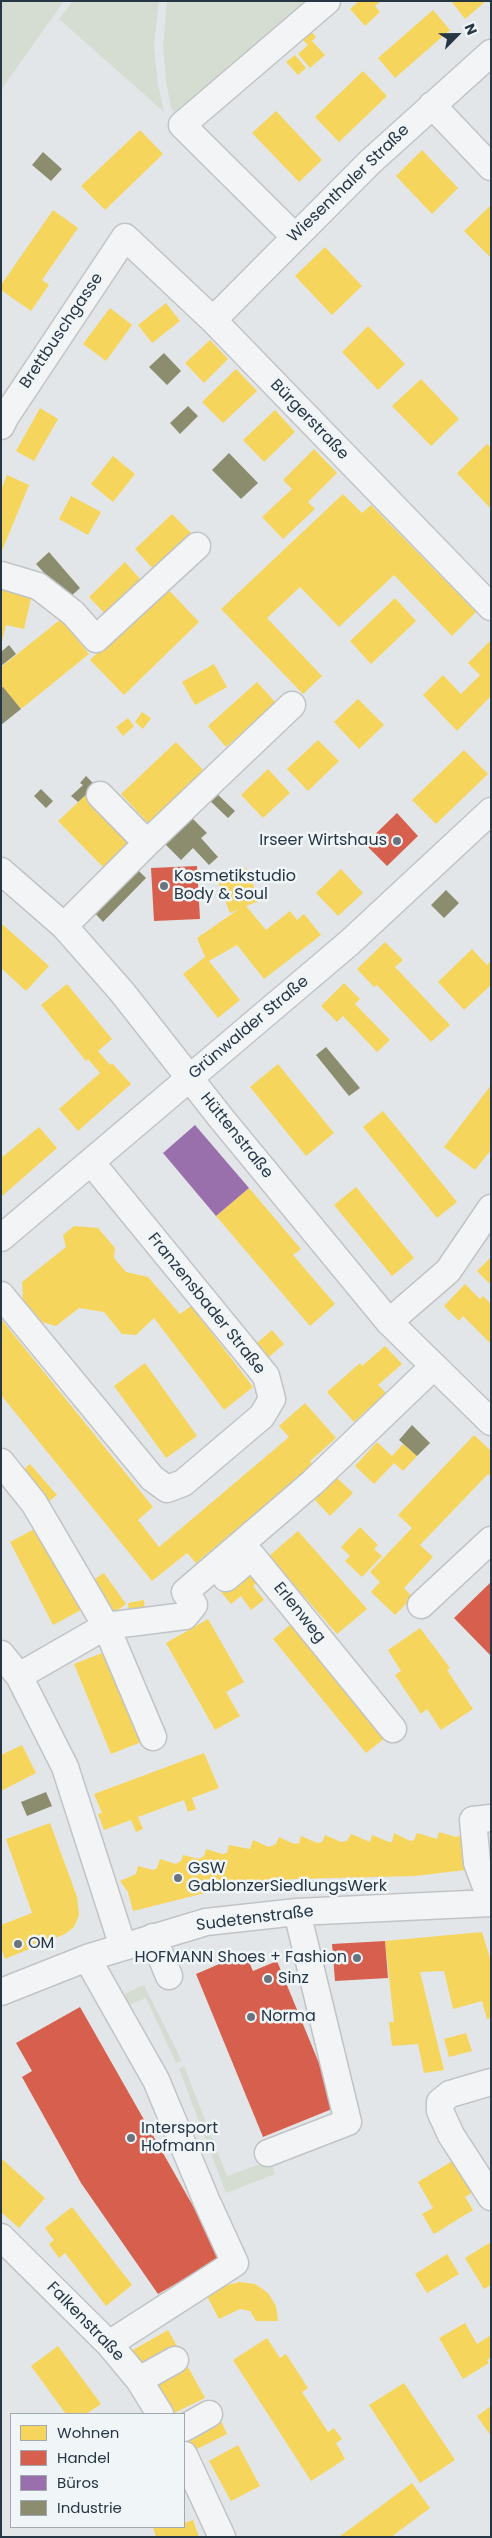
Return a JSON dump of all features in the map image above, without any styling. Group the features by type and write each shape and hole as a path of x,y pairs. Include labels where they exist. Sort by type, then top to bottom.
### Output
{"street":[{"path":"295,237 182,125 327,1"},
{"name":"Wiesenthaler Straße","path":"212,320 370,162 491,53"},
{"path":"432,105 491,167"},
{"name":"Bürgerstraße","path":"125,237 212,320 491,607"},
{"name":"Brettbuschgasse","path":"1,426 125,237"},
{"path":"1,575 38,586 73,614 96,639 197,546"},
{"path":"64,926 147,843 292,705"},
{"path":"100,795 147,843"},
{"name":"Grünwalder Straße","path":"1,1238 348,943 491,811"},
{"name":"Hüttenstraße","path":"1,871 64,926 122,992 189,1079 389,1322 432,1367 491,1422"},
{"name":"Franzensbader Straße","path":"1,1295 152,1478 167,1488 183,1483 262,1416 272,1399 266,1376 92,1162"},
{"path":"389,1322 448,1271 491,1208"},
{"path":"194,1605 184,1592 310,1485 432,1367"},
{"path":"1,1462 34,1503 106,1626 154,1737"},
{"path":"421,1605 491,1540"},
{"name":"Erlenweg","path":"19,1676 106,1626 185,1616 194,1605 252,1556 393,1729"},
{"path":"1,1654 19,1676 65,1767 123,1947"},
{"path":"491,1818 473,1820 477,1863 491,1902"},
{"name":"Sudetenstraße","path":"1,1992 87,1958 153,1936 206,1922 297,1912 491,1902"},
{"path":"268,2153 348,2122 297,1912"},
{"path":"153,1936 169,1976"},
{"path":"87,1958 156,2080 207,2202 235,2262 109,2344"},
{"path":"491,2082 450,2094 440,2102 440,2111 452,2135 491,2197"},
{"name":"Falkenstraße","path":"1,2237 109,2344 139,2380 159,2413"},
{"path":"139,2380 175,2360"},
{"path":"185,2427 210,2414"},
{"path":"185,2457 222,2537"}],"shaded area":[{"path":"1,1 64,1 1,90"},
{"path":"73,1 159,1 154,46 158,84 164,112 59,19"},
{"path":"167,1 321,1 182,120 171,108 166,82 163,46"},
{"path":"144,1985 182,2061 176,2063 146,1998 128,2006 122,1995"},
{"path":"184,2066 227,2176 271,2160 275,2174 226,2193 179,2069"}],"building: Wohnen":[{"path":"359,1 381,1 375,6 380,12 365,26 350,9"},
{"path":"451,1 486,1 465,19"},
{"path":"433,10 450,30 395,78 378,58"},
{"path":"310,30 316,37 312,41 325,55 310,68 298,54 308,45 301,38"},
{"path":"295,55 306,68 298,75 286,62"},
{"path":"363,71 387,96 339,142 315,117"},
{"path":"276,111 322,160 299,182 252,133"},
{"path":"140,130 163,154 105,210 81,186"},
{"path":"422,150 458,188 432,214 396,176"},
{"path":"491,205 491,258 464,231"},
{"path":"53,210 78,228 42,280 49,285 31,311 1,290 1,285"},
{"path":"325,247 362,286 332,315 295,276"},
{"path":"166,303 180,321 152,343 138,325"},
{"path":"110,308 132,325 106,361 83,344"},
{"path":"368,326 405,364 378,390 342,352"},
{"path":"210,340 228,359 204,383 185,363"},
{"path":"236,369 257,391 223,423 202,402"},
{"path":"421,379 459,419 431,446 392,406"},
{"path":"40,408 58,419 34,461 16,451"},
{"path":"275,410 295,432 264,462 243,440"},
{"path":"487,444 491,448 491,509 457,473"},
{"path":"314,449 337,473 308,502 315,509 283,539 262,517 292,489 283,480"},
{"path":"113,456 135,474 113,502 91,484"},
{"path":"7,475 29,485 1,553 1,490"},
{"path":"343,494 362,513 371,505 476,612 452,636 394,575 339,627 300,587 267,618 322,676 303,694 221,609"},
{"path":"71,496 101,512 88,535 59,519"},
{"path":"172,514 195,537 157,573 135,549"},
{"path":"125,562 142,581 106,615 89,597"},
{"path":"166,587 199,622 124,695 90,660"},
{"path":"1,588 32,594 24,629 6,625 2,641"},
{"path":"395,598 416,621 371,664 350,641"},
{"path":"61,619 89,654 21,709 1,685 1,667"},
{"path":"491,640 491,696 457,731 423,695 443,675 461,694 480,675 468,663"},
{"path":"214,664 227,687 195,705 182,682"},
{"path":"257,682 276,703 226,747 208,726"},
{"path":"358,699 384,725 359,749 334,722"},
{"path":"142,712 151,718 143,729 135,722"},
{"path":"128,718 134,726 123,736 116,727"},
{"path":"318,740 339,761 308,791 287,769"},
{"path":"176,742 204,771 149,824 121,794"},
{"path":"464,750 488,774 436,824 412,800"},
{"path":"268,769 290,793 263,818 241,795"},
{"path":"89,792 136,841 106,870 58,821"},
{"path":"247,868 259,901 246,906 266,930 290,911 297,920 304,914 321,935 264,979 237,945 209,961 240,1000 218,1018 183,974 205,957 197,938 239,909 230,913 217,879"},
{"path":"341,869 363,893 338,916 316,893"},
{"path":"1,923 49,966 26,991 1,968"},
{"path":"385,942 403,960 395,967 450,1025 431,1042 377,985 374,987 357,969"},
{"path":"472,949 487,965 491,961 491,985 464,1010 438,982"},
{"path":"344,983 360,999 355,1004 390,1040 377,1052 343,1016 337,1022 321,1006"},
{"path":"67,984 112,1039 98,1051 131,1084 78,1131 59,1109 100,1073 88,1059 86,1061 41,1005"},
{"path":"278,1064 334,1133 306,1156 250,1087"},
{"path":"491,1085 491,1150 475,1170 444,1147"},
{"path":"383,1111 457,1202 437,1218 363,1127"},
{"path":"39,1127 57,1148 1,1197 1,1158"},
{"path":"356,1187 414,1258 392,1276 334,1205"},
{"path":"249,1188 301,1249 293,1255 335,1304 310,1326 216,1216"},
{"path":"74,1226 98,1228 115,1248 114,1258 126,1272 148,1277 180,1314 191,1306 253,1387 224,1410 154,1318 136,1335 122,1334 104,1312 79,1308 56,1326 42,1322 23,1300 22,1282 66,1247 63,1235"},
{"path":"491,1257 491,1285 477,1271"},
{"path":"465,1284 480,1299 483,1296 491,1304 491,1344 463,1316 459,1321 444,1306"},
{"path":"1,1319 153,1507 138,1520 159,1547 289,1437 279,1426 305,1403 336,1438 310,1461 313,1465 196,1563 187,1553 152,1581 1,1395"},
{"path":"272,1330 284,1344 269,1357 257,1343"},
{"path":"385,1346 402,1364 378,1385 386,1393 354,1422 327,1392 360,1363 362,1366"},
{"path":"145,1363 197,1436 166,1458 114,1386"},
{"path":"474,1435 491,1451 491,1477 488,1474 420,1545 433,1557 404,1588 413,1597 395,1615 371,1592 380,1582 370,1572 412,1528 398,1515"},
{"path":"377,1442 392,1456 403,1444 417,1456 403,1471 394,1463 374,1484 355,1466"},
{"path":"30,1464 57,1495 45,1504 19,1474"},
{"path":"336,1477 353,1493 330,1516 314,1499"},
{"path":"38,1527 81,1610 53,1625 10,1542"},
{"path":"360,1527 378,1545 374,1549 382,1556 362,1577 345,1561 350,1556 341,1547"},
{"path":"298,1531 367,1609 337,1634 269,1556"},
{"path":"249,1570 258,1582 253,1586 264,1600 251,1610 241,1596 231,1604 221,1592"},
{"path":"104,1573 126,1604 115,1612 93,1580"},
{"path":"144,1600 145,1610 129,1612 128,1603"},
{"path":"208,1619 244,1682 226,1692 240,1716 215,1730 166,1643"},
{"path":"296,1620 390,1734 366,1753 273,1639"},
{"path":"420,1628 450,1668 447,1670 473,1709 441,1730 427,1709 421,1714 395,1675 401,1671 388,1650"},
{"path":"107,1651 144,1741 111,1754 74,1664"},
{"path":"22,1745 36,1773 1,1791 1,1755"},
{"path":"204,1753 219,1788 192,1798 196,1809 188,1812 184,1800 138,1817 143,1829 136,1832 131,1820 104,1830 98,1814 102,1813 94,1794"},
{"path":"50,1823 77,1897 79,1915 74,1927 65,1934 5,1959 1,1948 1,1925 32,1913 6,1839"},
{"path":"439,1832 456,1837 461,1835 465,1870 415,1876 294,1879 233,1886 133,1911 128,1892 120,1881 136,1874 138,1866 153,1870 157,1868 160,1859 176,1864 181,1861 183,1855 199,1859 204,1856 206,1849 222,1854 227,1853 229,1845 250,1849 253,1840 269,1847 276,1844 279,1837 294,1844 299,1843 301,1836 317,1843 322,1842 325,1835 341,1842 347,1841 351,1834 370,1842 372,1835 392,1842 394,1833 410,1841 414,1840 417,1833 437,1839"},
{"path":"482,1932 491,1961 491,2018 487,2019 482,2001 453,2009 444,1971 420,1972 444,2070 424,2073 418,2044 392,2046 389,2022 394,2022 385,1941"},
{"path":"466,2033 472,2051 449,2057 444,2039"},
{"path":"1,2158 45,2198 19,2228 1,2212"},
{"path":"454,2160 473,2192 465,2197 473,2210 434,2234 422,2214 433,2208 418,2182"},
{"path":"72,2207 132,2285 106,2306 65,2253 59,2258 49,2244 54,2240 45,2228"},
{"path":"491,2242 491,2285 484,2289 465,2258"},
{"path":"447,2254 459,2274 427,2293 415,2274"},
{"path":"240,2282 255,2284 268,2293 276,2306 278,2321 256,2321 250,2311 240,2309 219,2319 207,2296 227,2285"},
{"path":"465,2323 477,2344 491,2335 491,2357 487,2360 489,2363 463,2379 439,2338"},
{"path":"168,2330 177,2346 142,2366 133,2350"},
{"path":"267,2338 280,2358 286,2354 308,2388 302,2392 328,2432 334,2428 342,2439 336,2443 345,2459 311,2481 233,2360"},
{"path":"58,2346 101,2404 88,2413 65,2413 31,2366"},
{"path":"188,2367 205,2398 171,2413 156,2386"},
{"path":"404,2383 455,2460 420,2483 369,2405"},
{"path":"491,2406 491,2436 477,2416"},
{"path":"221,2421 227,2434 193,2451 187,2439"},
{"path":"238,2445 260,2486 231,2501 209,2461"},
{"path":"412,2483 430,2508 391,2537 339,2537"},
{"path":"193,2520 199,2537 156,2537 153,2528 185,2528 185,2523"}],"building: Handel":[{"path":"397,813 418,836 387,866 365,844"},
{"path":"197,866 200,919 154,921 151,868"},
{"path":"491,1582 491,1656 454,1618"},
{"path":"385,1941 388,1978 335,1981 332,1944"},
{"path":"245,1953 253,1971 277,1961 337,2107 263,2137 196,1974"},
{"path":"80,2007 222,2257 158,2294 81,2183 22,2077 32,2071 16,2043"}],"building: Büros":[{"path":"195,1125 249,1188 216,1216 163,1153"}],"building: Industrie":[{"path":"43,152 62,169 51,181 32,165"},
{"path":"164,353 181,371 167,385 149,367"},
{"path":"188,406 198,416 180,434 170,423"},
{"path":"229,453 258,483 241,499 212,470"},
{"path":"49,552 80,588 68,599 36,564"},
{"path":"9,645 16,654 1,666 1,652"},
{"path":"3,687 21,709 1,725 1,688"},
{"path":"86,776 99,789 89,792 78,802 71,796 83,785 80,783"},
{"path":"41,789 53,801 46,808 34,796"},
{"path":"214,791 235,811 228,818 207,798"},
{"path":"189,815 207,833 201,838 218,857 209,865 193,848 181,860 162,841"},
{"path":"135,867 146,878 103,922 92,910"},
{"path":"446,890 459,903 444,918 431,905"},
{"path":"326,1047 360,1088 349,1096 316,1055"},
{"path":"412,1425 430,1443 417,1456 399,1440"},
{"path":"46,1792 52,1806 27,1816 21,1802"}],"place":[{"name":"Irseer Wirtshaus","path":"397,841"},
{"name":"Kosmetikstudio Body & Soul","path":"164,886"},
{"name":"GSW GablonzerSiedlungsWerk","path":"178,1878"},
{"name":"OM","path":"18,1944"},
{"name":"HOFMANN Shoes + Fashion","path":"357,1958"},
{"name":"Sinz","path":"268,1979"},
{"name":"Norma","path":"251,2017"},
{"name":"Intersport Hofmann","path":"131,2138"}]}
